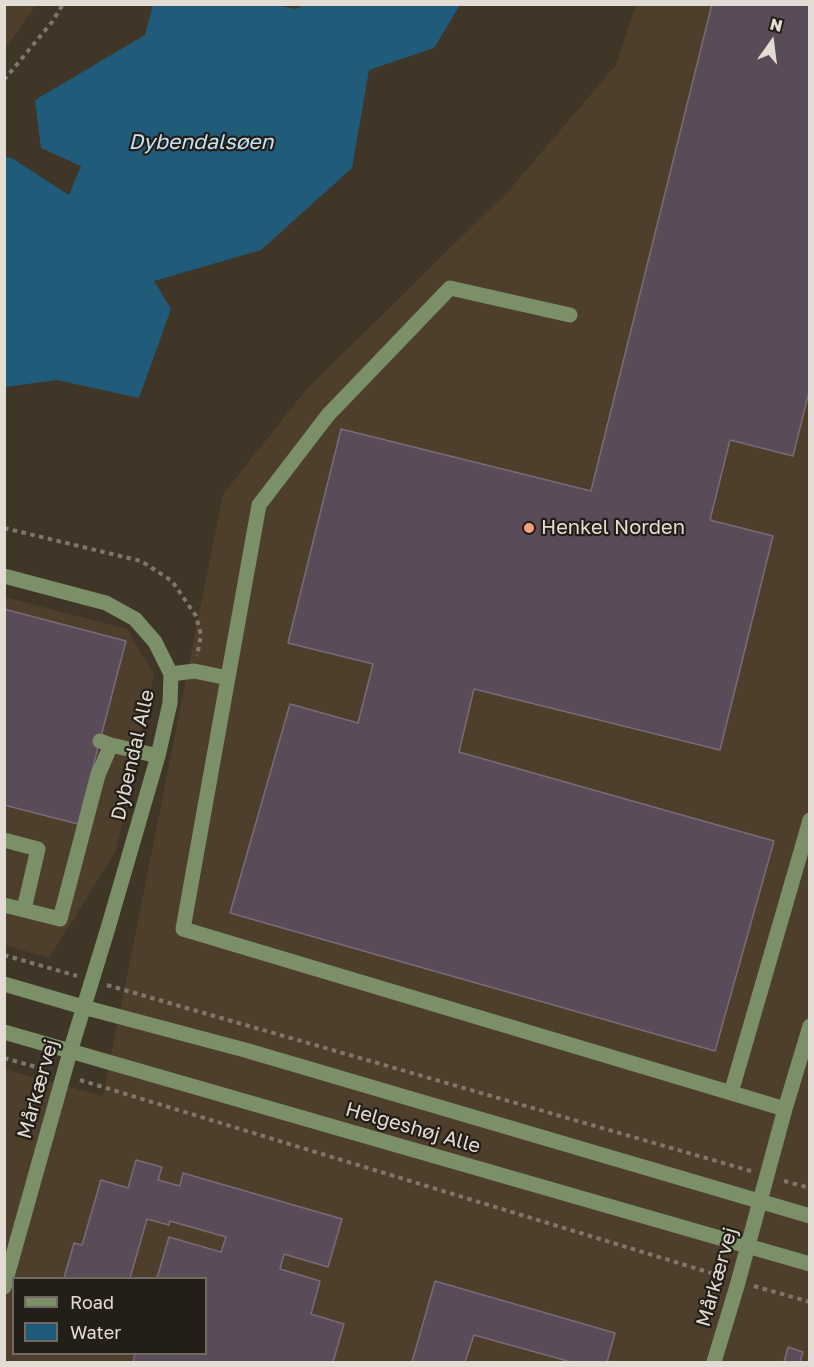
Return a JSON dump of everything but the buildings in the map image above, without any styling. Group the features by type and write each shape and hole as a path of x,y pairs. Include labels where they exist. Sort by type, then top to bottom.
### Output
{"street":[{"path":"570,315 450,288 328,415 259,505 183,929 785,1109"},
{"name":"Dybendal Alle","path":"4,576 106,603 135,619 154,642 171,674 170,703 158,756 83,1008"},
{"path":"171,674 194,671 228,678"},
{"path":"4,904 60,919 105,743 158,756"},
{"path":"731,1093 810,820"},
{"path":"4,840 38,849 24,909"},
{"name":"Helgeshøj Alle","path":"4,984 83,1008 245,1050 810,1216"},
{"name":"Mårkærvej","path":"4,1287 83,1008"},
{"path":"760,1202 810,1026"},
{"name":"Helgeshøj Alle","path":"12,1034 810,1264"},
{"name":"Mårkærvej","path":"714,1362 760,1202"}],"path":[{"path":"4,80 52,22 63,4"},
{"path":"4,528 141,561 172,581 196,616 201,635 194,671"},
{"path":"4,955 810,1188"},
{"path":"33,993 40,966"},
{"path":"12,1034 12,1060"},
{"path":"4,1058 810,1302"}],"shaded area":[{"path":"4,5 36,5 5,48"},
{"path":"636,5 809,5 809,1362 5,1362 4,1069 103,1096 223,494 306,390 511,188 616,65"},
{"path":"4,597 127,629 154,674 116,851 49,958 5,945"}],"water":[{"name":"Dybendalsøen","path":"271,4 296,9 304,4 460,5 434,48 369,70 352,168 261,250 154,281 171,309 139,398 57,380 5,387 5,158 10,157 69,195 81,166 41,148 35,100 145,35 153,5"}],"place":[{"name":"Henkel Norden","path":"529,528"}]}
